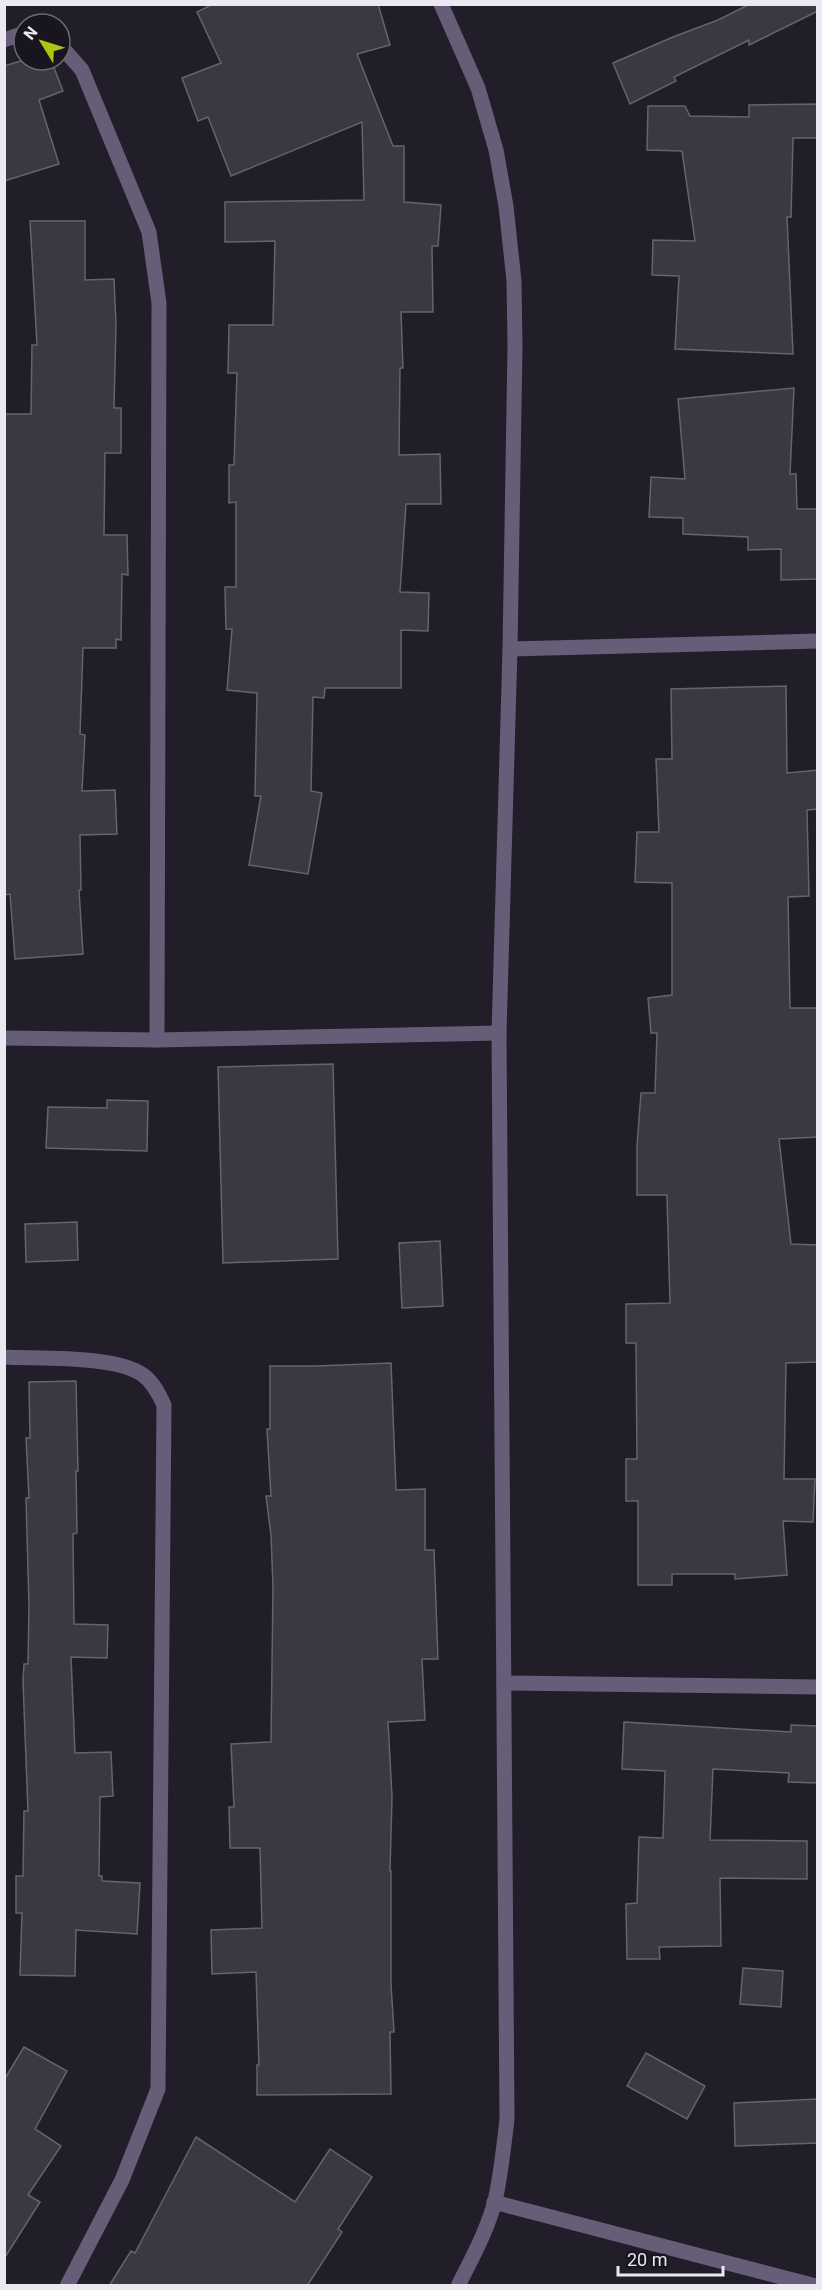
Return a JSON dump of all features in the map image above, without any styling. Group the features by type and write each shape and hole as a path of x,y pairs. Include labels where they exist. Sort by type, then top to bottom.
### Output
{"street":[{"path":"441,4 478,88 496,150 506,206 514,281 515,346 510,649 499,1033 507,2119 494,2202 486,2228 458,2286"},
{"path":"72,59 82,70 149,232 159,303 158,1040"},
{"path":"510,649 818,641"},
{"path":"4,1038 158,1040 499,1033"},
{"path":"4,1357 96,1361 126,1367 143,1375 157,1389 164,1405 158,2089 122,2180 67,2286"},
{"path":"504,1683 818,1687"},
{"path":"494,2202 816,2286"}],"building":[{"path":"213,4 378,4 390,45 357,54 393,146 404,146 404,202 441,205 438,246 432,246 433,312 401,312 403,368 400,368 399,455 440,454 441,504 406,504 400,592 429,593 428,631 401,630 401,688 325,688 324,698 313,697 311,791 322,793 308,874 249,865 261,796 255,796 257,693 227,690 232,629 226,629 225,587 236,587 236,502 229,503 229,465 234,465 237,373 228,373 229,325 273,325 275,241 225,242 225,202 364,200 362,122 231,176 208,117 198,121 182,78 221,63 197,12"},
{"path":"750,4 818,4 818,11 749,45 749,40 674,77 676,81 630,104 613,63 718,20"},
{"path":"12,64 12,72 56,72 63,91 39,100 59,164 4,181 4,66"},
{"path":"818,104 818,138 793,138 791,217 787,217 793,354 675,349 679,276 652,275 653,240 695,241 682,151 647,150 648,106 685,106 690,116 749,117 749,105"},
{"path":"30,221 85,221 85,280 114,279 116,325 114,408 121,408 121,453 105,453 104,535 127,535 128,575 122,574 121,640 116,639 116,648 83,648 80,734 85,735 82,791 115,790 117,834 80,835 81,890 79,890 83,954 15,959 10,894 4,895 4,414 31,414 32,345 37,345"},
{"path":"794,388 790,474 796,474 797,509 818,509 818,579 781,580 781,549 748,550 748,537 683,534 683,518 649,517 651,477 685,479 678,399"},
{"path":"786,686 787,773 818,770 818,809 807,810 809,896 788,897 790,1008 818,1008 818,1137 779,1139 791,1244 818,1245 818,1362 786,1363 784,1479 815,1479 813,1522 783,1521 787,1575 735,1579 735,1574 672,1574 672,1585 638,1585 638,1501 626,1501 626,1459 637,1459 636,1343 626,1343 626,1304 670,1303 667,1195 637,1195 637,1146 641,1093 655,1093 657,1033 651,1033 648,998 672,995 672,883 635,882 637,832 659,832 656,759 672,759 671,689"},
{"path":"333,1064 338,1259 223,1263 218,1067"},
{"path":"107,1100 148,1101 147,1151 46,1148 48,1107 107,1108"},
{"path":"77,1222 78,1260 26,1262 25,1224"},
{"path":"440,1241 443,1306 402,1308 399,1243"},
{"path":"391,1363 396,1490 425,1489 425,1550 434,1550 438,1659 422,1659 425,1720 388,1722 392,1797 390,1871 391,1984 394,2032 390,2032 391,2094 257,2095 257,2065 259,2065 256,1972 212,1974 211,1930 262,1928 260,1848 230,1848 229,1807 234,1807 231,1744 271,1742 273,1587 271,1535 266,1496 271,1496 267,1429 270,1429 270,1366"},
{"path":"76,1381 78,1471 76,1471 77,1533 73,1534 74,1624 108,1625 107,1658 71,1657 75,1753 111,1752 113,1796 100,1797 99,1876 102,1876 102,1881 140,1883 137,1934 76,1930 75,1976 20,1975 22,1913 16,1913 16,1876 23,1876 24,1811 28,1811 23,1681 24,1664 28,1664 26,1498 29,1498 26,1438 30,1438 29,1382"},
{"path":"624,1722 791,1732 791,1725 818,1726 818,1783 788,1782 789,1773 713,1769 710,1840 807,1841 807,1879 720,1878 721,1946 659,1947 660,1959 627,1959 626,1904 637,1903 639,1837 663,1838 665,1771 622,1769"},
{"path":"743,1968 783,1971 781,2007 740,2004"},
{"path":"24,2047 67,2071 35,2129 61,2146 28,2195 40,2202 4,2259 4,2080"},
{"path":"646,2053 705,2086 687,2119 627,2086"},
{"path":"818,2099 818,2143 735,2146 734,2103"},
{"path":"196,2137 295,2202 330,2149 372,2177 338,2229 342,2232 307,2286 109,2286 131,2251 135,2253"}]}
